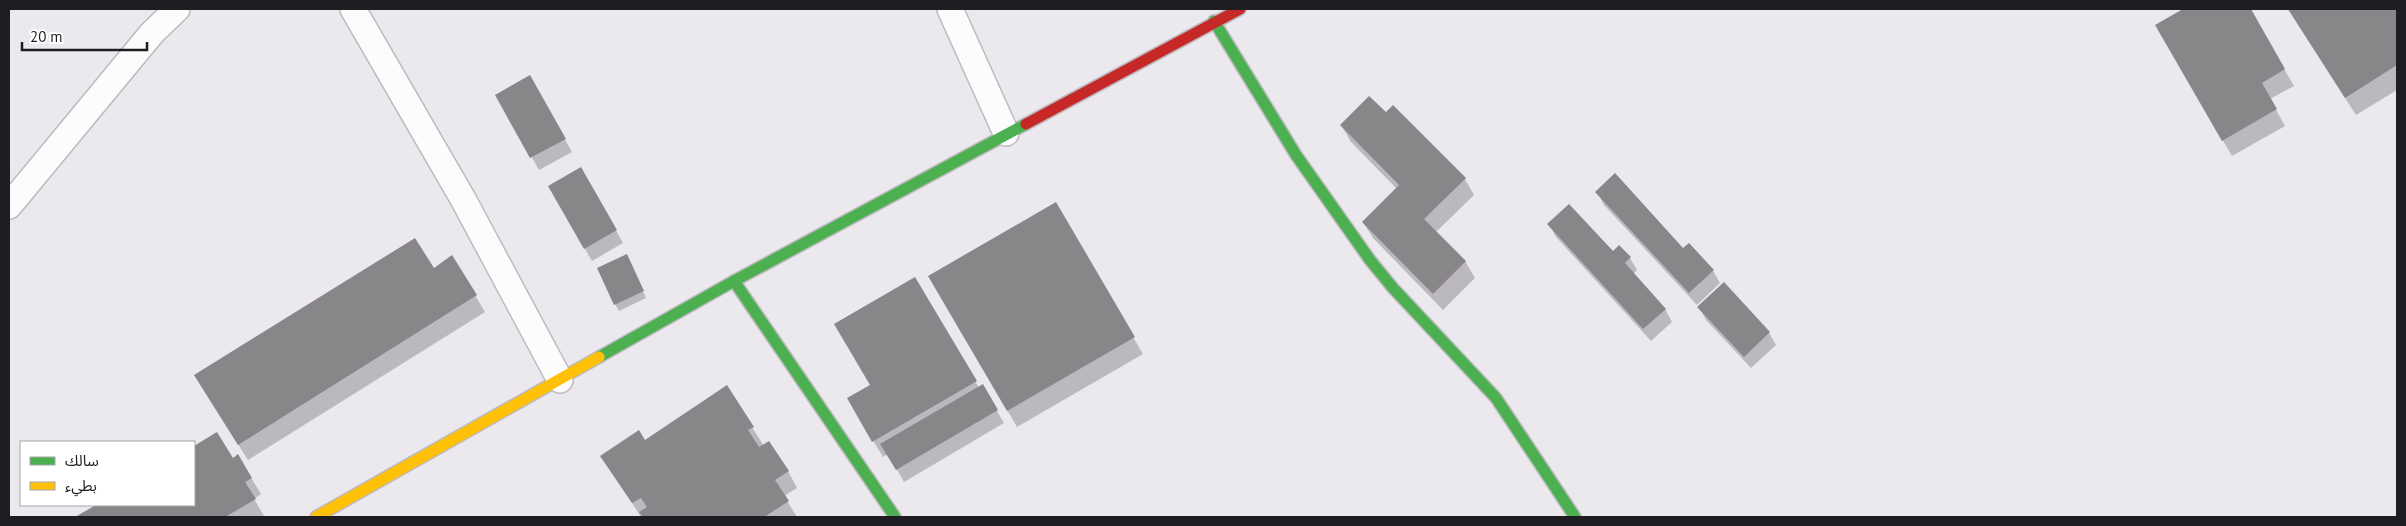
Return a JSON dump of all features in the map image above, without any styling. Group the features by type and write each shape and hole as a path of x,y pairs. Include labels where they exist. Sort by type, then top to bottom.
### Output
{"street":[{"path":"316,517 734,281 1214,21 1240,9"},
{"path":"1214,21 1296,155 1370,260 1496,398 1575,517"},
{"path":"734,281 895,517"}],"lane":[{"path":"9,206 152,33 177,9"},
{"path":"353,9 463,199 560,380"},
{"path":"950,9 1006,134"}],"building":[{"path":"2183,9 2251,9 2285,69 2262,83 2277,109 2222,141 2155,25"},
{"path":"2288,9 2397,9 2397,65 2345,98"},
{"path":"530,75 566,139 530,158 495,95"},
{"path":"1369,96 1386,112 1393,105 1466,178 1424,219 1466,261 1433,294 1362,222 1399,185 1340,125"},
{"path":"581,167 617,230 584,249 548,186"},
{"path":"1615,173 1683,248 1689,243 1714,270 1689,293 1595,192"},
{"path":"1056,202 1135,337 1007,411 928,276"},
{"path":"1569,204 1613,251 1619,245 1631,257 1625,263 1666,309 1643,329 1547,224"},
{"path":"415,238 434,268 452,255 477,295 238,445 194,375"},
{"path":"627,254 644,291 614,305 597,268"},
{"path":"915,277 977,381 872,442 847,398 870,385 834,324"},
{"path":"1724,282 1770,332 1744,357 1697,307"},
{"path":"983,384 998,410 896,470 880,444"},
{"path":"727,385 754,427 748,430 759,447 769,441 789,471 775,480 789,501 764,517 643,517 639,512 647,507 641,498 632,503 600,456 639,430 645,440"},
{"path":"217,432 233,458 238,454 252,478 245,482 256,499 225,517 75,517 94,506 195,506 195,445"}],"traffic: fast":[{"path":"1214,21 1296,155 1370,260 1393,288 1496,398 1575,517"},
{"path":"599,357 734,281 1026,124"},
{"path":"734,281 895,517"}],"traffic: slow":[{"path":"316,517 599,357"}],"traffic: jam":[{"path":"1026,124 1240,9"}]}
